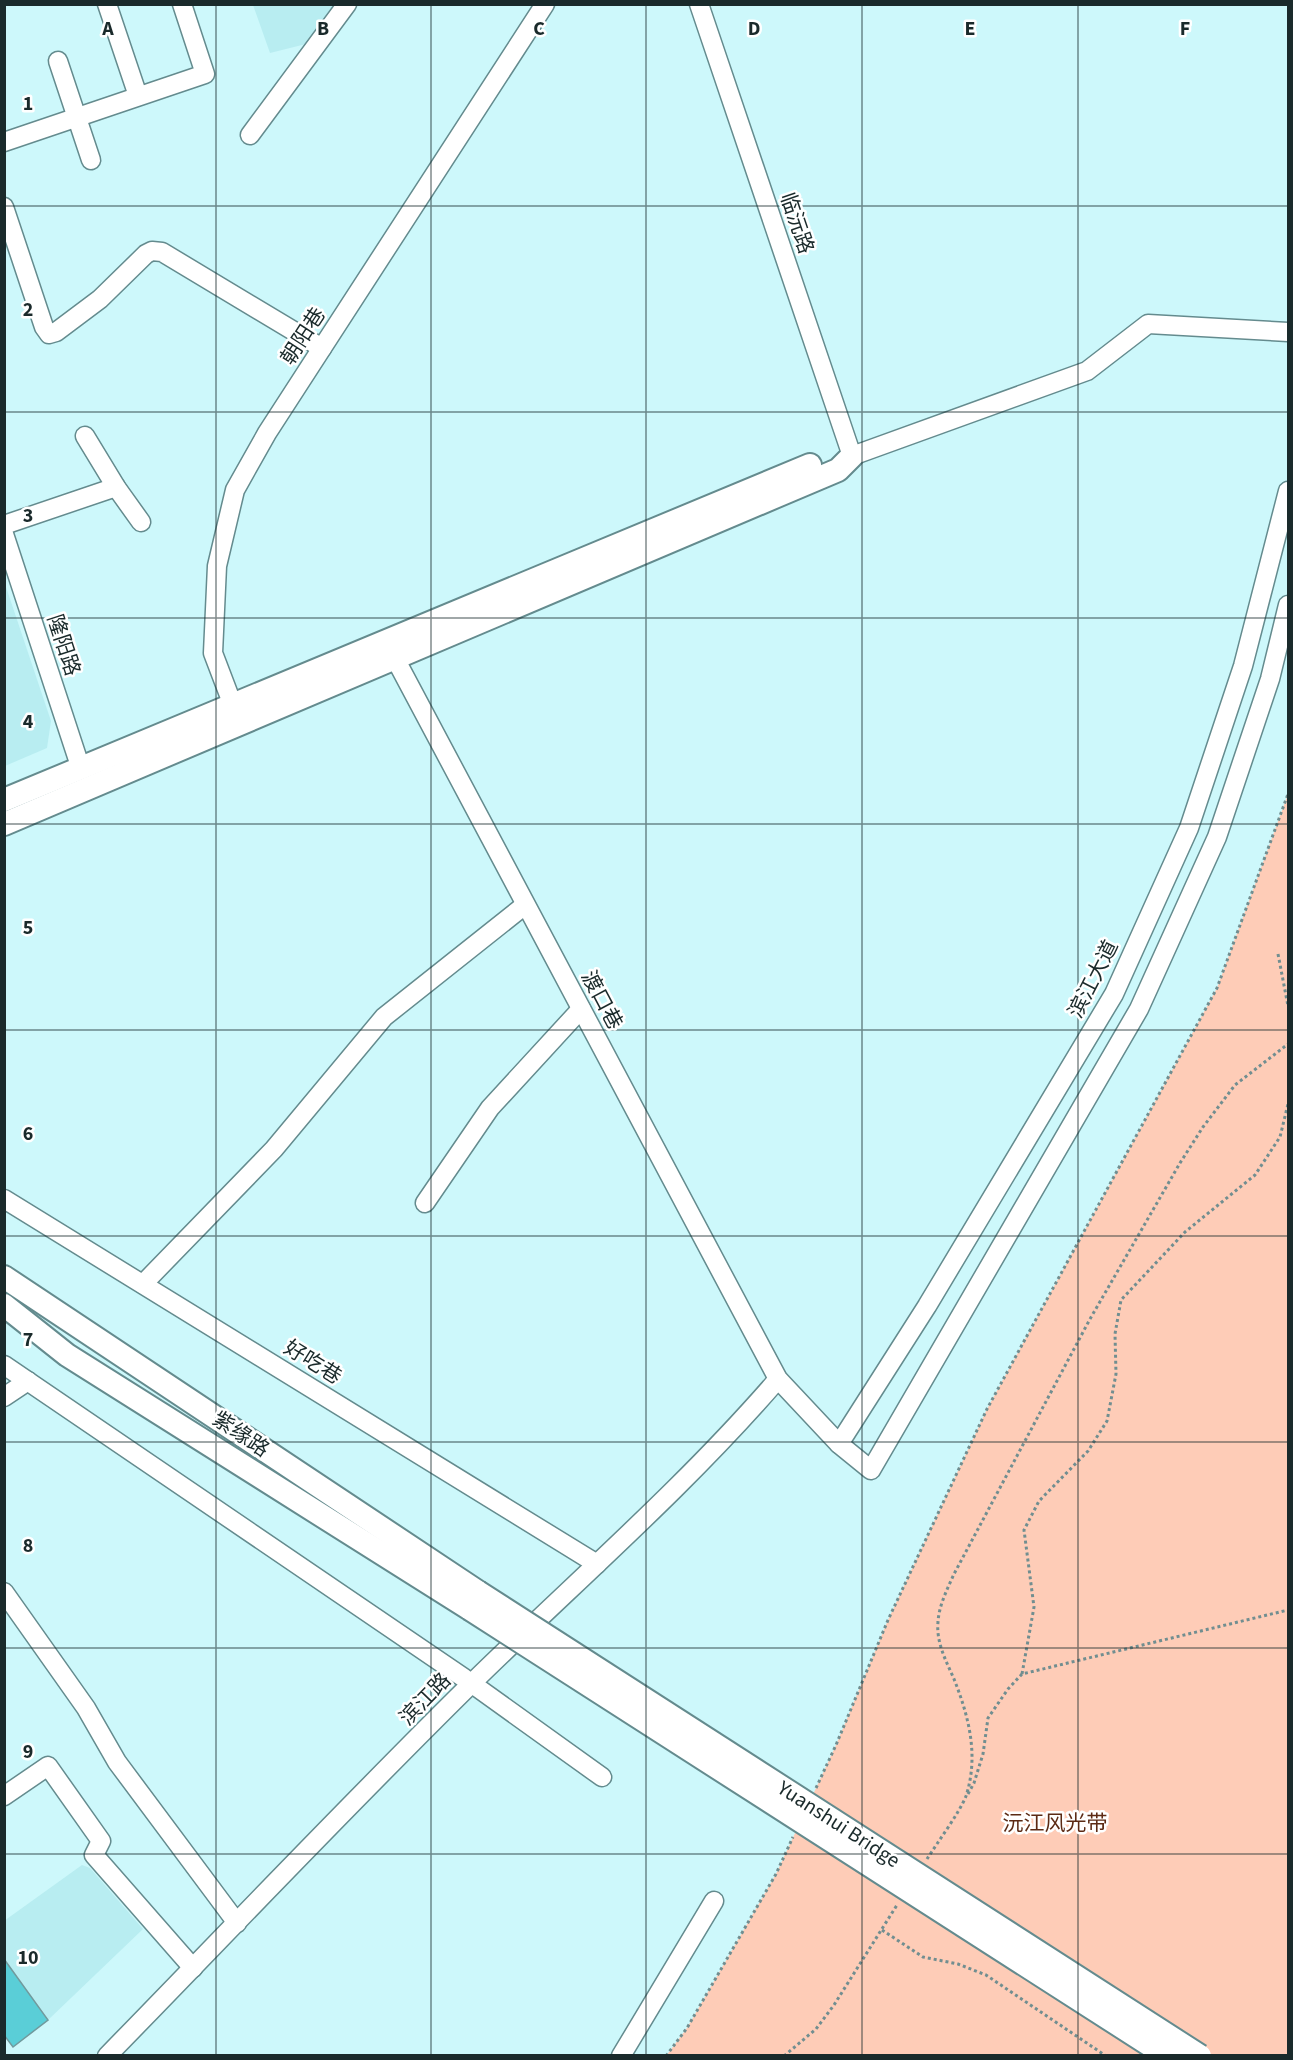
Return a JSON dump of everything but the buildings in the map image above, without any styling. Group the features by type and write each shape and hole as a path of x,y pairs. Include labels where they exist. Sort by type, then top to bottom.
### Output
{"main road":[{"path":"4,824 237,715 390,651 833,456 852,456"},
{"path":"4,800 81,769 237,715"},
{"name":"紫缘路","path":"4,1277 474,1601"},
{"name":"紫缘路","path":"4,1305 67,1355 474,1601"},
{"name":"Yuanshui Bridge","path":"474,1601 1167,2055"},
{"name":"Yuanshui Bridge","path":"474,1601 1200,2055"}],"street":[{"path":"107,4 138,96"},
{"path":"6,136 77,118 205,74 182,4"},
{"path":"250,135 347,4"},
{"name":"朝阳巷","path":"237,715 213,653 217,566 235,490 267,434 545,4"},
{"name":"临沅路","path":"699,4 852,456"},
{"path":"58,61 91,160"},
{"path":"4,207 44,327 49,334 56,332 100,300 146,254 152,251 162,252 322,348"},
{"path":"852,456 1087,371 1148,324 1288,332"},
{"path":"85,436 116,487 141,522"},
{"path":"4,525 116,487"},
{"name":"滨江大道","path":"839,1444 933,1296 1114,994 1189,828 1243,666 1288,491"},
{"name":"隆阳路","path":"4,534 81,769"},
{"name":"渡口巷","path":"390,651 778,1379 839,1444 871,1470 1139,1009 1217,837 1270,679 1288,604"},
{"path":"143,1284 274,1149 384,1017 525,905"},
{"path":"425,1203 490,1108 581,1009"},
{"name":"好吃巷","path":"4,1199 597,1564"},
{"path":"4,1365 472,1683 602,1777"},
{"name":"滨江路","path":"107,2055 472,1683 742,1422 778,1379"},
{"path":"4,1397 28,1381"},
{"path":"4,1592 86,1707 117,1762 237,1923"},
{"path":"4,1796 48,1766 101,1841 94,1855 193,1968"},
{"path":"621,2055 714,1901"}],"path":[{"path":"816,1788 888,1620 987,1409 1217,988 1288,794"},
{"path":"1278,954 1288,1006"},
{"path":"965,1798 973,1761 970,1728 955,1682 941,1650 937,1624 941,1603 1090,1319 1180,1163 1203,1127 1235,1085 1288,1044"},
{"path":"924,1864 974,1784 983,1754 988,1718 1008,1689 1022,1674 1034,1607 1024,1530 1039,1501 1088,1451 1107,1421 1116,1374 1115,1334 1121,1300 1185,1232 1255,1175 1280,1137 1288,1104"},
{"path":"1022,1674 1288,1610"},
{"path":"666,2055 687,2028 776,1874 796,1831"},
{"path":"784,2055 816,2029 834,2005 900,1901"},
{"path":"882,1930 923,1957 958,1964 986,1975 1106,2055"}],"shaded area":[{"path":"253,5 338,5 310,43 270,53"},
{"path":"4,581 51,721 47,748 5,766"},
{"path":"82,1865 90,1868 143,1929 48,2020 13,2047 5,2035 4,1921"}],"green space":[{"name":"沅江风光带","path":"1288,794 1288,2055 666,2056 687,2028 776,1874 836,1745 888,1620 987,1409 1217,988"}]}
